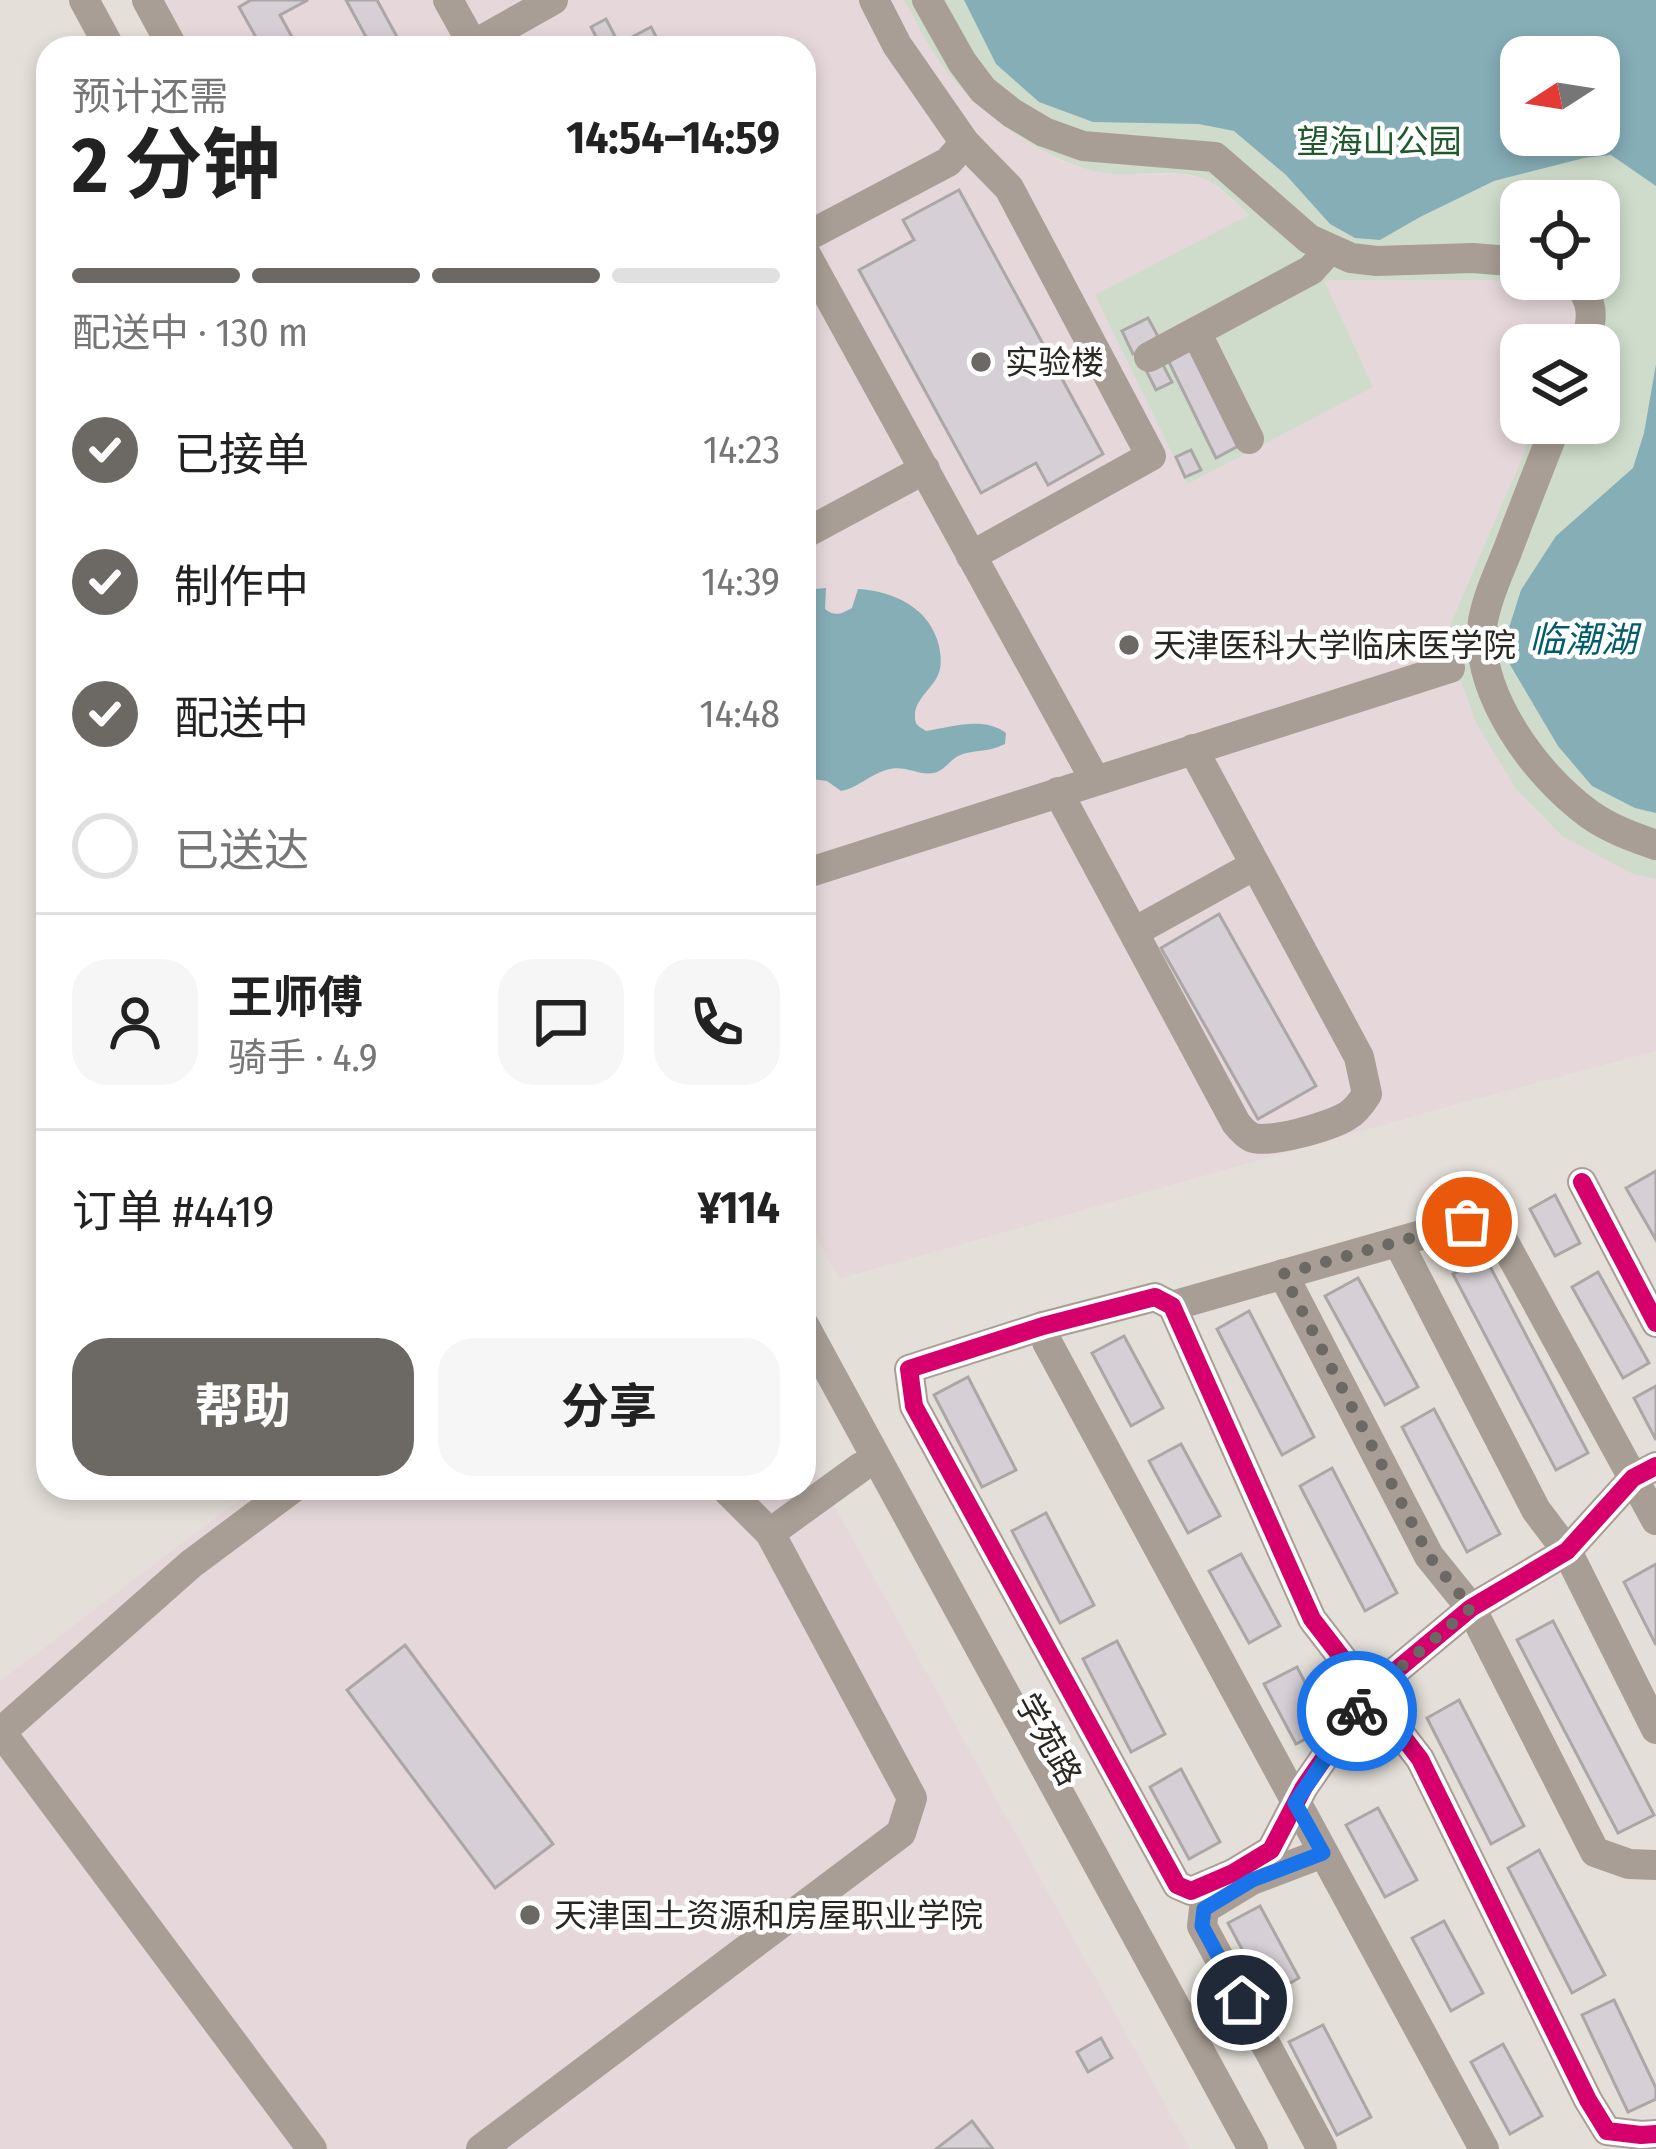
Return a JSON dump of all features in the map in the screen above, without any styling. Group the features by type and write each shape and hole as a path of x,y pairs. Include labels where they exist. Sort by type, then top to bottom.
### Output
{"street":[{"path":"68,0 87,36"},
{"path":"84,0 104,36"},
{"path":"146,0 166,36"},
{"path":"448,0 467,36"},
{"path":"490,36 553,0"},
{"path":"874,0 897,45 965,143 1009,188 1150,457 971,556"},
{"path":"927,0 983,90 1044,132 1083,146 1215,157 1310,239 1351,258 1500,260"},
{"path":"816,232 948,162 965,143"},
{"path":"1149,357 1311,270 1329,250"},
{"path":"816,272 1095,780"},
{"path":"1196,332 1249,439"},
{"path":"1549,444 1483,620 1485,674 1531,756 1564,795 1617,831 1656,845"},
{"path":"816,528 925,469"},
{"path":"816,870 1450,668"},
{"path":"1058,792 1236,1123 1248,1136 1262,1139 1346,1118 1367,1094 1358,1057 1192,749"},
{"path":"1133,932 1255,866"},
{"path":"1582,1182 1656,1323"},
{"path":"1172,1306 1487,1220 1645,1472 1656,1520"},
{"path":"1398,1242 1536,1510 1567,1551 1656,1729"},
{"path":"1283,1274 1429,1556 1471,1608 1595,1852 1629,1864 1656,1865"},
{"path":"1645,1472 1567,1551 1471,1608 1370,1693 1295,1803 1271,1850 1191,1891 1177,1886 914,1406 909,1370 1043,1326 1155,1298 1172,1306 1312,1619 1370,1693 1420,1759 1598,2116 1607,2131 1656,2134"},
{"path":"1043,1326 1047,1342 1484,2149"},
{"name":"学苑路","path":"816,1347 1253,2149"},
{"name":"学苑路","path":"816,1385 1231,2149"},
{"path":"816,1500 861,1467"},
{"path":"277,1500 191,1564 1,1732 301,2145"},
{"path":"481,2149 901,1833 911,1798 770,1533 736,1500"},
{"path":"770,1533 816,1500"},
{"path":"1322,2149 1202,1926 1204,1909 1252,1880 1323,1853"}],"shaded area":[{"name":"天津医科大学临床医学院","path":"138,0 904,0 942,66 981,107 1024,138 1062,162 1209,180 1323,280 1489,280 1500,281 1500,300 1569,300 1578,314 1576,324 1500,324 1500,444 1528,444 1451,623 1633,874 1656,879 1656,1051 839,1279 816,1236 816,36 158,36"},
{"name":"天津国土资源和房屋职业学院","path":"816,1473 1190,2149 0,2149 0,1681 239,1500 816,1500"}],"green space":[{"name":"望海山公园","path":"904,0 1656,0 1656,879 1633,874 1563,837 1516,789 1476,723 1456,667 1451,623 1528,444 1620,444 1620,324 1586,324 1569,300 1620,300 1620,180 1500,180 1500,281 1324,280 1373,387 1187,484 1095,295 1249,215 1218,187 1195,176 1106,173 1037,147 973,100 936,56"}],"water":[{"path":"964,0 1656,0 1656,186 1612,156 1620,156 1620,36 1500,36 1500,156 1602,156 1494,181 1380,240 1355,238 1330,224 1286,175 1234,131 1199,124 1093,122 1039,102 996,64"},
{"name":"临潮湖","path":"1656,364 1656,813 1592,786 1558,746 1506,658 1507,634 1521,590 1556,536 1633,468"},
{"path":"826,588 825,609 832,613 852,608 858,589 885,593 919,612 934,633 941,665 917,705 918,726 926,731 987,725 1006,733 1005,744 958,756 934,773 893,769 841,791 816,780 816,589"}],"building":[{"path":"251,0 308,0 280,15 291,36 255,36 239,7"},
{"path":"346,0 377,0 396,36 366,36"},
{"path":"606,19 615,36 596,36 591,27"},
{"path":"651,27 656,36 634,36"},
{"name":"实验楼","path":"959,190 1103,454 1048,485 1036,463 981,493 859,270 914,240 903,220"},
{"path":"1148,318 1160,340 1133,354 1122,331"},
{"path":"1188,345 1238,446 1216,458 1166,356"},
{"path":"1161,361 1172,382 1156,390 1145,368"},
{"path":"1191,450 1201,470 1185,477 1176,457"},
{"path":"1219,914 1316,1086 1258,1119 1161,948"},
{"path":"1656,1171 1656,1240 1626,1188"},
{"path":"1555,1195 1580,1243 1555,1256 1530,1209"},
{"path":"1485,1257 1588,1453 1556,1470 1453,1274"},
{"path":"1598,1272 1649,1363 1623,1378 1572,1287"},
{"path":"1358,1278 1418,1387 1385,1405 1325,1296"},
{"path":"1249,1311 1314,1437 1282,1455 1217,1329"},
{"path":"1124,1336 1163,1408 1131,1426 1092,1353"},
{"path":"968,1377 1016,1470 982,1487 934,1395"},
{"path":"1656,1386 1656,1440 1634,1398"},
{"path":"1434,1409 1500,1534 1467,1552 1402,1427"},
{"path":"1181,1444 1220,1516 1188,1533 1149,1461"},
{"path":"1332,1468 1397,1593 1365,1611 1300,1486"},
{"path":"1046,1513 1094,1605 1060,1623 1012,1531"},
{"path":"1241,1554 1280,1626 1249,1643 1209,1571"},
{"path":"1656,1564 1656,1645 1624,1582"},
{"path":"1553,1621 1654,1815 1618,1833 1517,1640"},
{"path":"1117,1641 1165,1734 1131,1752 1083,1659"},
{"path":"405,1645 553,1844 495,1888 347,1690"},
{"path":"1297,1667 1328,1727 1296,1744 1264,1684"},
{"path":"1459,1700 1524,1826 1491,1844 1427,1718"},
{"path":"1181,1769 1220,1842 1189,1859 1150,1787"},
{"path":"1378,1808 1417,1880 1385,1897 1346,1825"},
{"path":"1539,1850 1605,1975 1572,1993 1508,1868"},
{"path":"1260,1906 1299,1978 1267,1996 1228,1923"},
{"path":"1444,1921 1483,1993 1451,2011 1412,1938"},
{"path":"1614,2000 1656,2088 1656,2099 1628,2112 1582,2015"},
{"path":"1323,2025 1371,2117 1337,2135 1289,2042"},
{"path":"1101,2038 1112,2058 1088,2072 1077,2052"},
{"path":"1503,2044 1542,2116 1510,2134 1471,2062"},
{"path":"972,2121 993,2149 936,2149"}],"cycle path":[{"path":"1582,1182 1656,1323"},
{"path":"1656,1466 1633,1478 1567,1551 1471,1608 1369,1693 1304,1787 1271,1850 1191,1891 1177,1885 914,1406 909,1369 1043,1326 1155,1297 1172,1306 1312,1619 1420,1759 1588,2100 1607,2131 1656,2134"}],"way so far":[{"path":"1357,1711 1370,1693 1471,1608 1429,1556 1283,1274 1467,1222"}],"place":[{"name":"实验楼","path":"981,362"},
{"name":"天津医科大学临床医学院","path":"1129,645"},
{"name":"天津国土资源和房屋职业学院","path":"530,1915"}],"route":[{"path":"1242,2000 1202,1926 1204,1909 1252,1880 1323,1853 1295,1803 1357,1711"}]}
